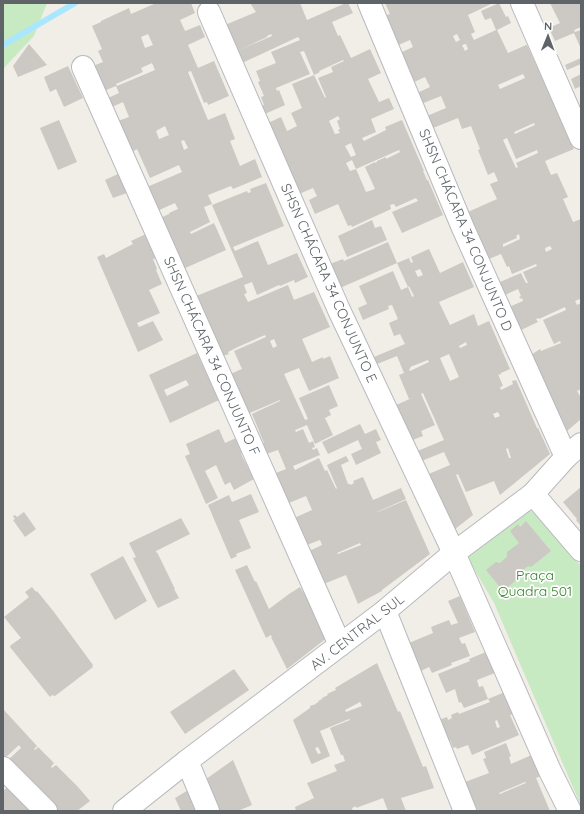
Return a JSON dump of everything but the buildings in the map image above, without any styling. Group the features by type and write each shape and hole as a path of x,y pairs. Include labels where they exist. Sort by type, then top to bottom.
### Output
{"street":[{"name":"SHSN CHÁCARA 34 CONJUNTO D","path":"369,3 463,228 573,450"},
{"path":"522,3 581,138"},
{"name":"SHSN CHÁCARA 34 CONJUNTO E","path":"209,12 339,310 454,553 550,771 570,811"},
{"name":"SHSN CHÁCARA 34 CONJUNTO F","path":"83,67 340,645"},
{"name":"AV. CENTRAL SUL","path":"124,811 187,761 386,611 454,553 533,494 573,450"},
{"path":"533,494 581,550"},
{"path":"386,611 465,811"},
{"path":"187,761 208,811"},
{"path":"3,768 46,811"}],"green space":[{"path":"3,3 47,3 34,36 3,69"},
{"name":"Praça Quadra 501","path":"526,508 541,518 581,566 581,806 494,603 467,557"}],"waterway":[{"path":"3,45 75,3"}]}
